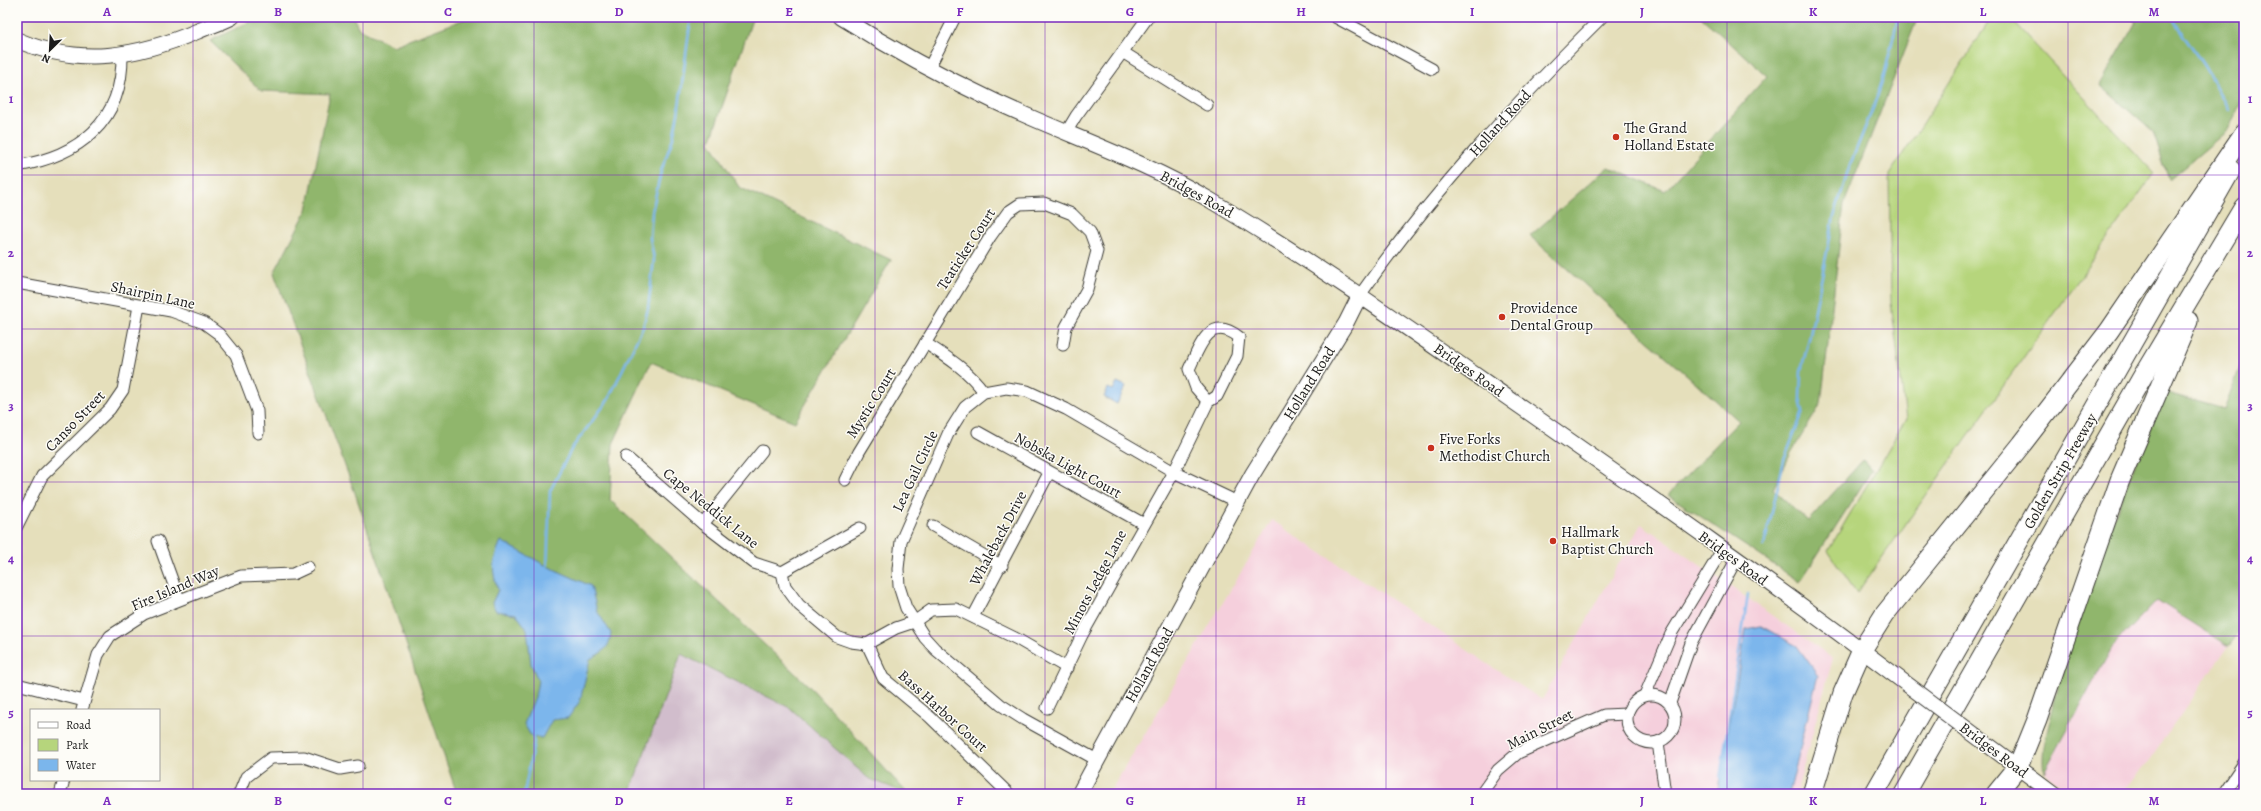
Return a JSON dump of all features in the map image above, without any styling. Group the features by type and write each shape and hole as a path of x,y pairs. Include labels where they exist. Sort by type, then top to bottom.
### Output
{"highway":[{"path":"1812,794 1843,692 1862,650 1884,615 2022,444 2109,331 2244,133"},
{"name":"Golden Strip Freeway","path":"1874,794 2244,148"},
{"name":"Golden Strip Freeway","path":"1904,794 2144,374 2216,258 2244,207"},
{"path":"1996,794 2018,768 2037,720 2120,480 2216,258"}],"main road":[{"path":"17,40 56,52 82,55 122,55 151,49 232,17"},
{"name":"Bridges Road","path":"841,17 928,68 995,102 1067,131 1168,177 1209,199 1360,295 1862,650 2054,794"},
{"name":"Holland Road","path":"1079,794 1236,504 1346,323 1360,295"}],"street":[{"path":"928,68 955,17"},
{"path":"1067,131 1076,116 1124,53 1148,17"},
{"path":"1335,17 1432,69"},
{"name":"Holland Road","path":"1360,295 1424,211 1474,151 1525,95 1602,17"},
{"path":"1124,53 1207,105"},
{"path":"17,166 54,157 69,150 92,133 114,104 122,73 122,55"},
{"name":"Teaticket Court","path":"925,343 990,237 1008,212 1020,204 1044,203 1072,214 1090,232 1097,251 1087,289 1066,327 1063,345"},
{"name":"Shairpin Lane","path":"17,284 171,311 196,319 212,328 226,340 236,355 259,417 258,433"},
{"name":"Canso Street","path":"17,526 42,476 110,408 123,390 139,306"},
{"name":"Minots Ledge Lane","path":"1047,708 1082,635 1174,472 1208,402 1217,396 1237,356 1239,337 1230,330 1220,328 1209,332 1189,369 1196,388 1208,402"},
{"path":"925,343 951,359 974,378 984,392"},
{"name":"Mystic Court","path":"845,480 859,452 925,343"},
{"name":"Lea Gail Circle","path":"1097,760 1023,720 1001,705 935,650 914,622 906,608 899,586 898,569 901,541 948,434 965,407 984,392 1006,388 1027,391 1041,396 1174,472 1229,498 1236,504"},
{"name":"Nobska Light Court","path":"978,432 1144,524"},
{"path":"703,524 762,452"},
{"name":"Cape Neddick Lane","path":"626,457 703,524 754,562 782,572"},
{"name":"Whaleback Drive","path":"973,617 1002,566 1049,472"},
{"path":"933,526 1002,566"},
{"path":"860,528 782,572 785,586 799,605 837,637 850,642 867,644 896,628 914,622 931,610 956,609 1017,639 1067,668"},
{"path":"158,541 179,599"},
{"path":"1644,695 1671,634 1722,550"},
{"path":"1670,703 1691,643 1736,560"},
{"name":"Fire Island Way","path":"83,706 98,655 110,636 144,614 241,576 293,574 308,567"},
{"name":"Bass Harbor Court","path":"867,644 883,678 955,740 1009,794"},
{"path":"17,684 83,706"},
{"path":"1644,695 1661,697 1670,703 1674,713 1673,728 1667,737 1658,742 1647,743 1636,739 1627,725 1627,714 1635,700 1644,695"},
{"name":"Main Street","path":"1481,794 1498,770 1518,753 1604,715 1627,714"},
{"path":"1658,742 1665,794"},
{"path":"239,794 246,777 271,758 304,757 340,769 358,766"},
{"path":"2223,794 2244,763"},
{"path":"60,794 64,781"}],"shaded area":[{"path":"1272,520 1542,700 1641,524 1833,658 1796,794 1109,794"},
{"path":"2157,600 2229,646 2147,763 2121,794 2071,794 2044,772 2113,646"},
{"path":"681,654 790,708 868,778 904,794 629,794"}],"green space":[{"path":"259,17 353,17 359,29 393,46 470,17 753,17 710,142 739,187 891,260 795,422 651,362 613,444 610,500 812,689 908,794 868,778 790,708 681,654 629,794 457,794 355,493 274,273 307,210 330,94 261,91 210,41"},
{"path":"1701,17 1918,17 1844,204 1821,404 1791,453 1773,489 1808,521 1863,460 1872,470 1800,582 1668,495 1739,421 1530,236 1608,167 1665,191 1767,76"},
{"path":"1992,17 2009,17 2154,173 1857,593 1828,551 1906,419 1891,303 1889,175"},
{"path":"2129,17 2244,17 2244,96 2228,130 2169,180 2153,132 2100,85 2136,22"},
{"path":"2244,357 2244,625 2229,646 2157,600 2113,646 2044,772 2044,747 2076,624 2103,546 2164,392 2224,409"}],"water":[{"path":"1117,382 1126,386 1117,404 1104,397 1108,388 1113,390"},
{"path":"501,541 547,566 591,586 597,611 611,633 609,642 605,649 590,659 580,701 568,718 552,720 542,738 531,736 524,724 535,697 538,680 531,664 527,629 516,614 496,611 492,603 498,590 494,576 494,560"},
{"path":"1761,626 1797,646 1818,675 1789,794 1717,794 1746,629"}],"waterway":[{"path":"547,569 550,491 572,448 608,400 643,327 648,309 654,259 650,238 652,212 661,171 673,138 678,114 691,17"},
{"path":"1764,546 1784,460 1803,412 1800,399 1801,371 1810,335 1834,217 1850,165 1873,108 1885,72 1898,17"},
{"path":"2171,17 2204,66 2229,110"},
{"path":"1720,778 1748,594"},
{"path":"524,794 534,742 532,733"}],"place":[{"name":"The Grand Holland Estate","path":"1616,137"},
{"name":"Providence Dental Group","path":"1502,317"},
{"name":"Five Forks Methodist Church","path":"1431,448"},
{"name":"Hallmark Baptist Church","path":"1553,541"}]}
